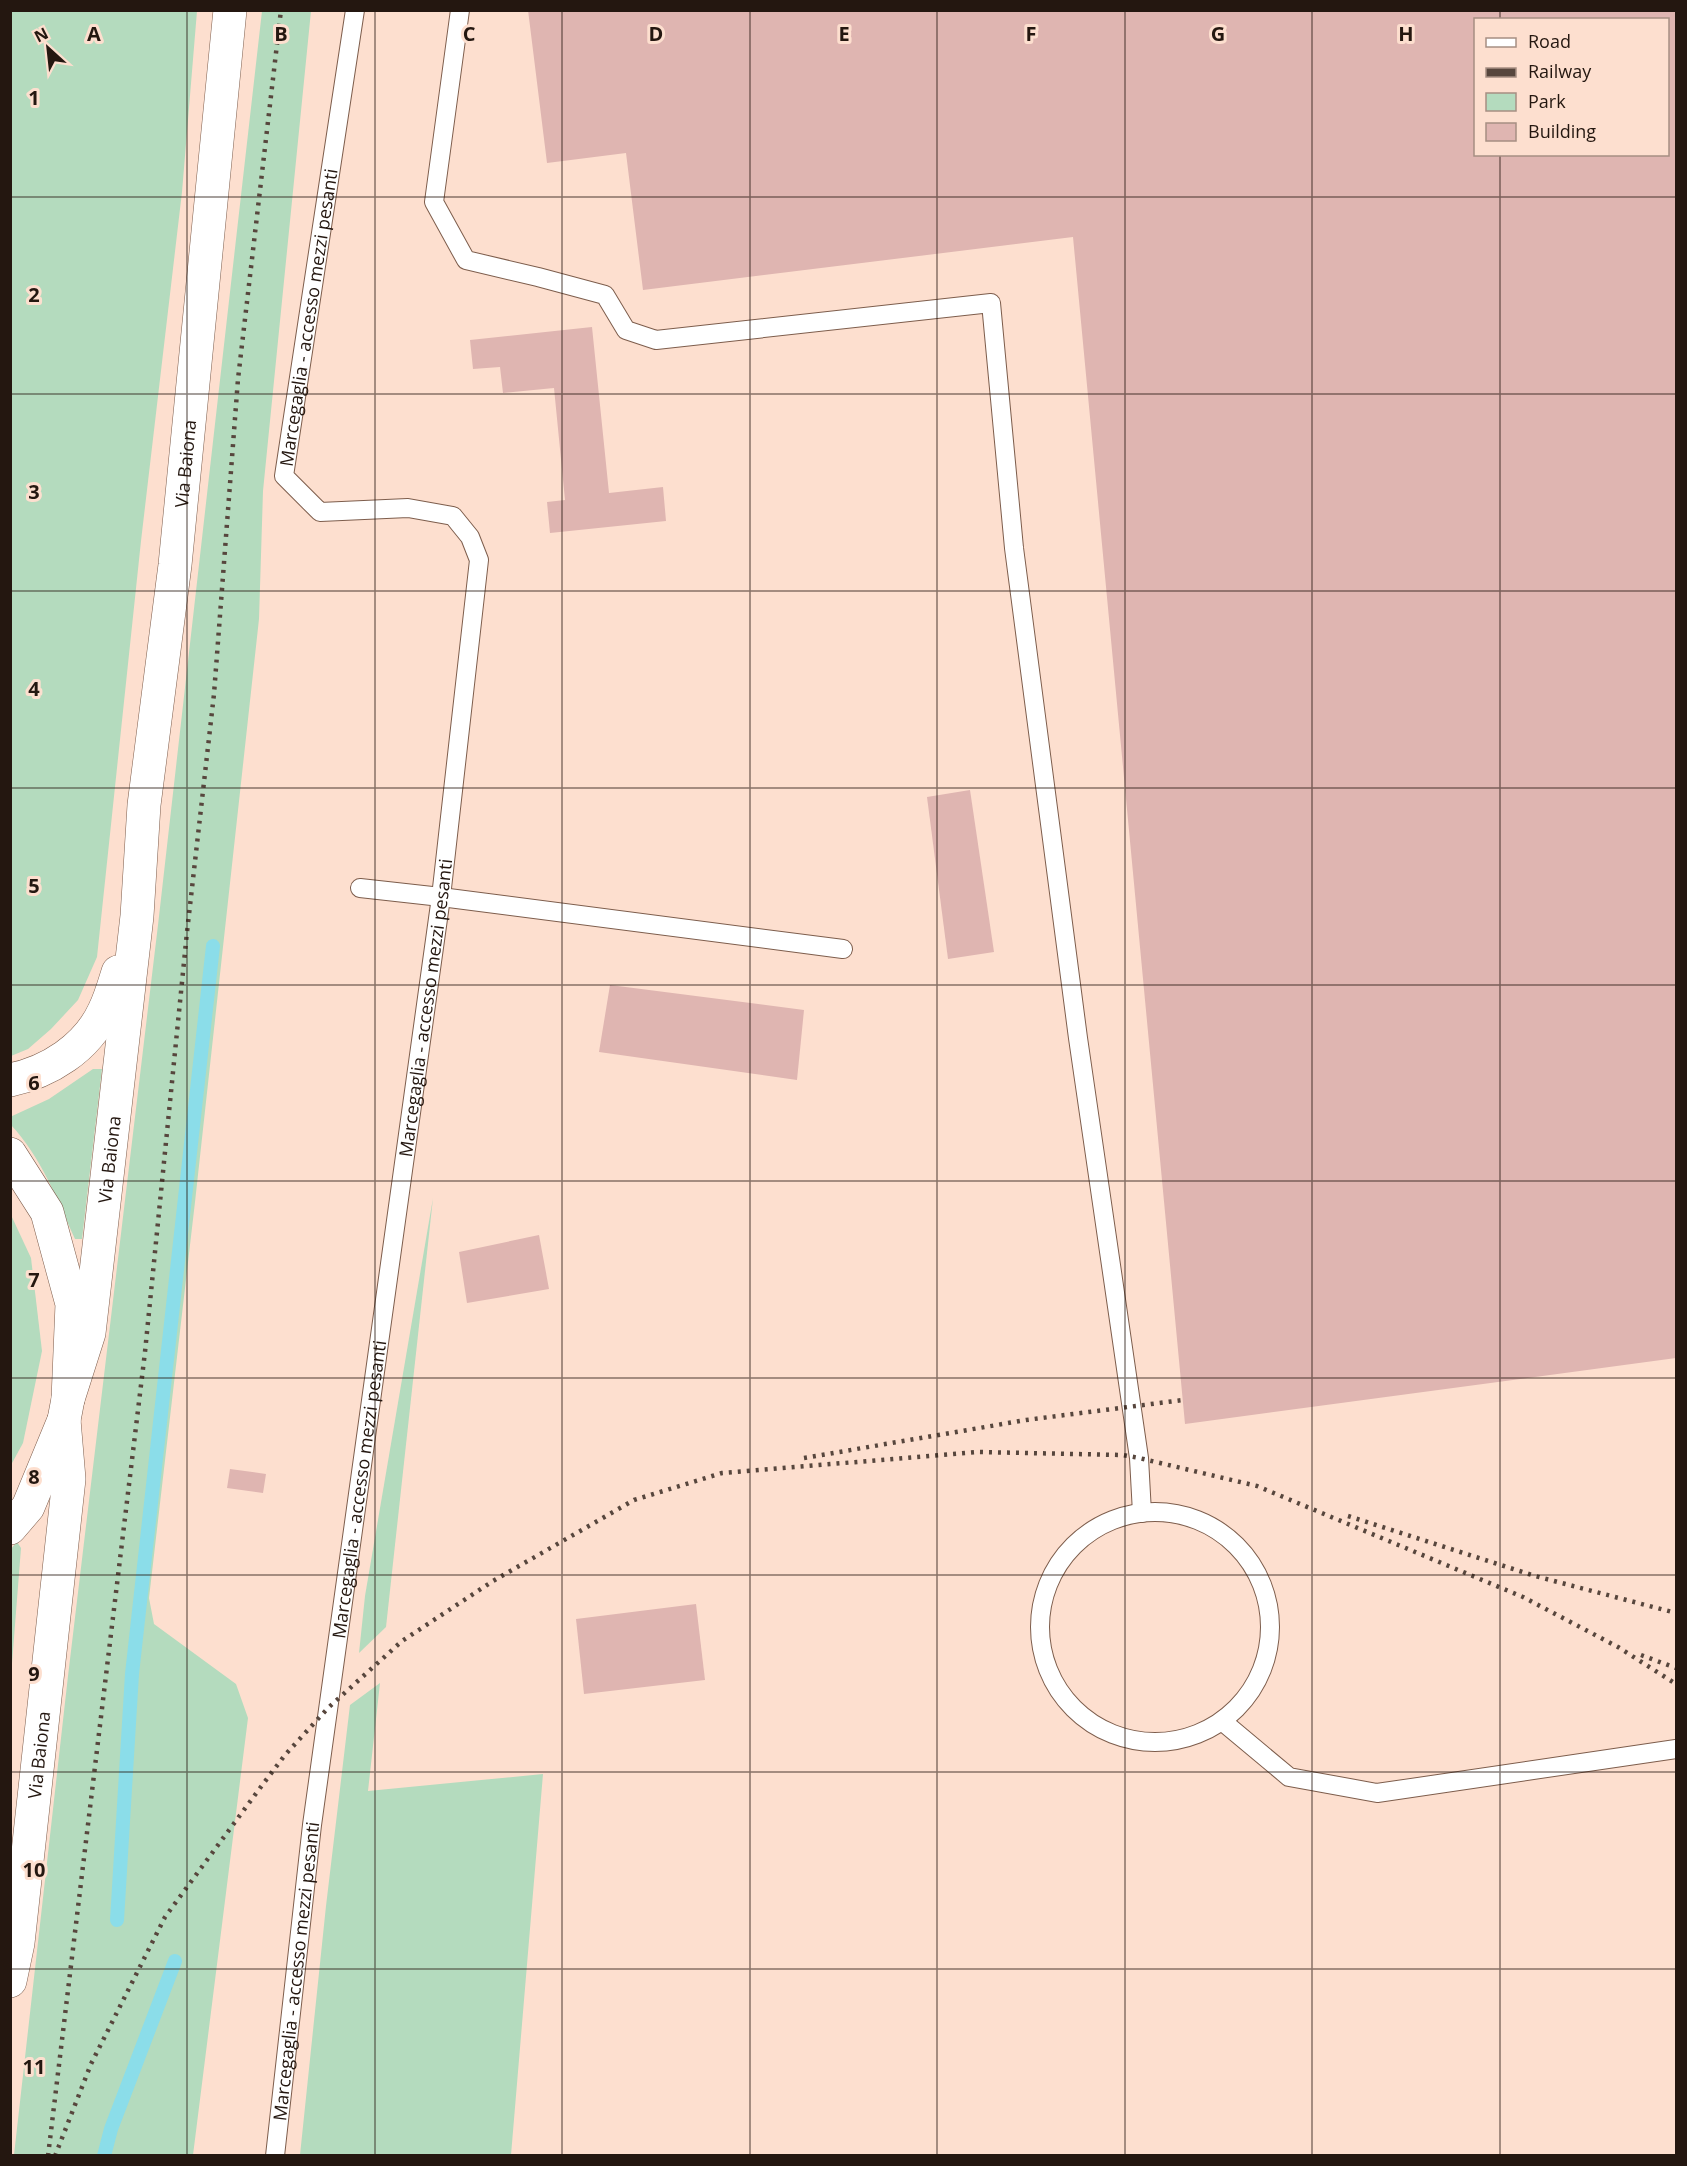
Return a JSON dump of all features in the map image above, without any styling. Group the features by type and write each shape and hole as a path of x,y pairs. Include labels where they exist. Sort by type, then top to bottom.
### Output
{"main road":[{"name":"Via Baiona","path":"10,1981 18,1943 69,1479 66,1410 89,1333 137,916 144,805 175,565 230,10"},
{"name":"Via Baiona","path":"10,1080 24,1077 56,1063 80,1046 104,1012 137,916"},
{"path":"10,1154 47,1212 72,1304 66,1410 28,1507 10,1528"}],"lane":[{"name":"Marcegaglia - accesso mezzi pesanti","path":"275,2156 313,1813 441,897 479,560 470,537 453,516 408,508 320,512 284,476 356,10"},
{"path":"460,10 434,202 466,260 604,295 626,330 656,340 991,303 1014,548 1078,1038 1138,1458 1142,1513"},
{"path":"360,888 843,949"},
{"path":"1142,1513 1176,1514 1208,1525 1235,1544 1256,1570 1268,1602 1270,1635 1263,1668 1246,1698 1222,1721 1191,1737 1156,1743 1122,1738 1090,1724 1064,1699 1046,1669 1039,1635 1042,1600 1056,1568 1078,1541 1108,1522 1142,1513"},
{"path":"1222,1721 1289,1777 1377,1793 1677,1749"}],"green space":[{"path":"11,10 197,11 182,192 141,541 97,957 78,1000 51,1029 28,1049 11,1056"},
{"path":"262,11 311,11 263,491 259,619 149,1598 154,1624 236,1684 248,1718 193,2155 14,2155 68,1676 158,925"},
{"path":"93,1069 102,1069 82,1239 75,1239 48,1179 22,1137 11,1125 10,1117 49,1099"},
{"path":"433,1198 386,1627 359,1653 365,1596"},
{"path":"11,1215 31,1258 42,1351 23,1443 11,1465"},
{"path":"17,1542 21,1548 11,1676 10,1550"},
{"path":"380,1683 368,1791 543,1774 511,2155 300,2155 350,1705"}],"building":[{"path":"528,10 1676,10 1676,1358 1185,1424 1073,237 643,290 626,153 547,163"},
{"path":"592,327 609,493 663,487 666,521 550,533 547,502 565,500 554,388 503,393 500,367 473,369 470,340"},
{"path":"970,790 994,952 948,959 927,797"},
{"path":"610,985 804,1010 797,1080 599,1052"},
{"path":"539,1235 549,1289 467,1303 459,1252"},
{"path":"230,1469 266,1474 263,1493 227,1488"},
{"path":"696,1604 705,1680 584,1694 576,1619"}],"waterway":[{"path":"117,1920 132,1674 213,946"},
{"path":"104,2156 111,2129 175,1961"}],"railway":[{"path":"48,2156 145,1352 187,932 214,694 238,379 281,10"},
{"path":"804,1458 1026,1420 1183,1400"},
{"path":"55,2156 91,2064 165,1917 285,1755 328,1708 402,1641 493,1581 634,1500 722,1473 978,1452 1123,1455 1139,1458 1257,1486 1523,1597 1618,1647 1676,1684"},
{"path":"1348,1516 1535,1576 1676,1613"},
{"path":"1641,1655 1676,1668"}]}
